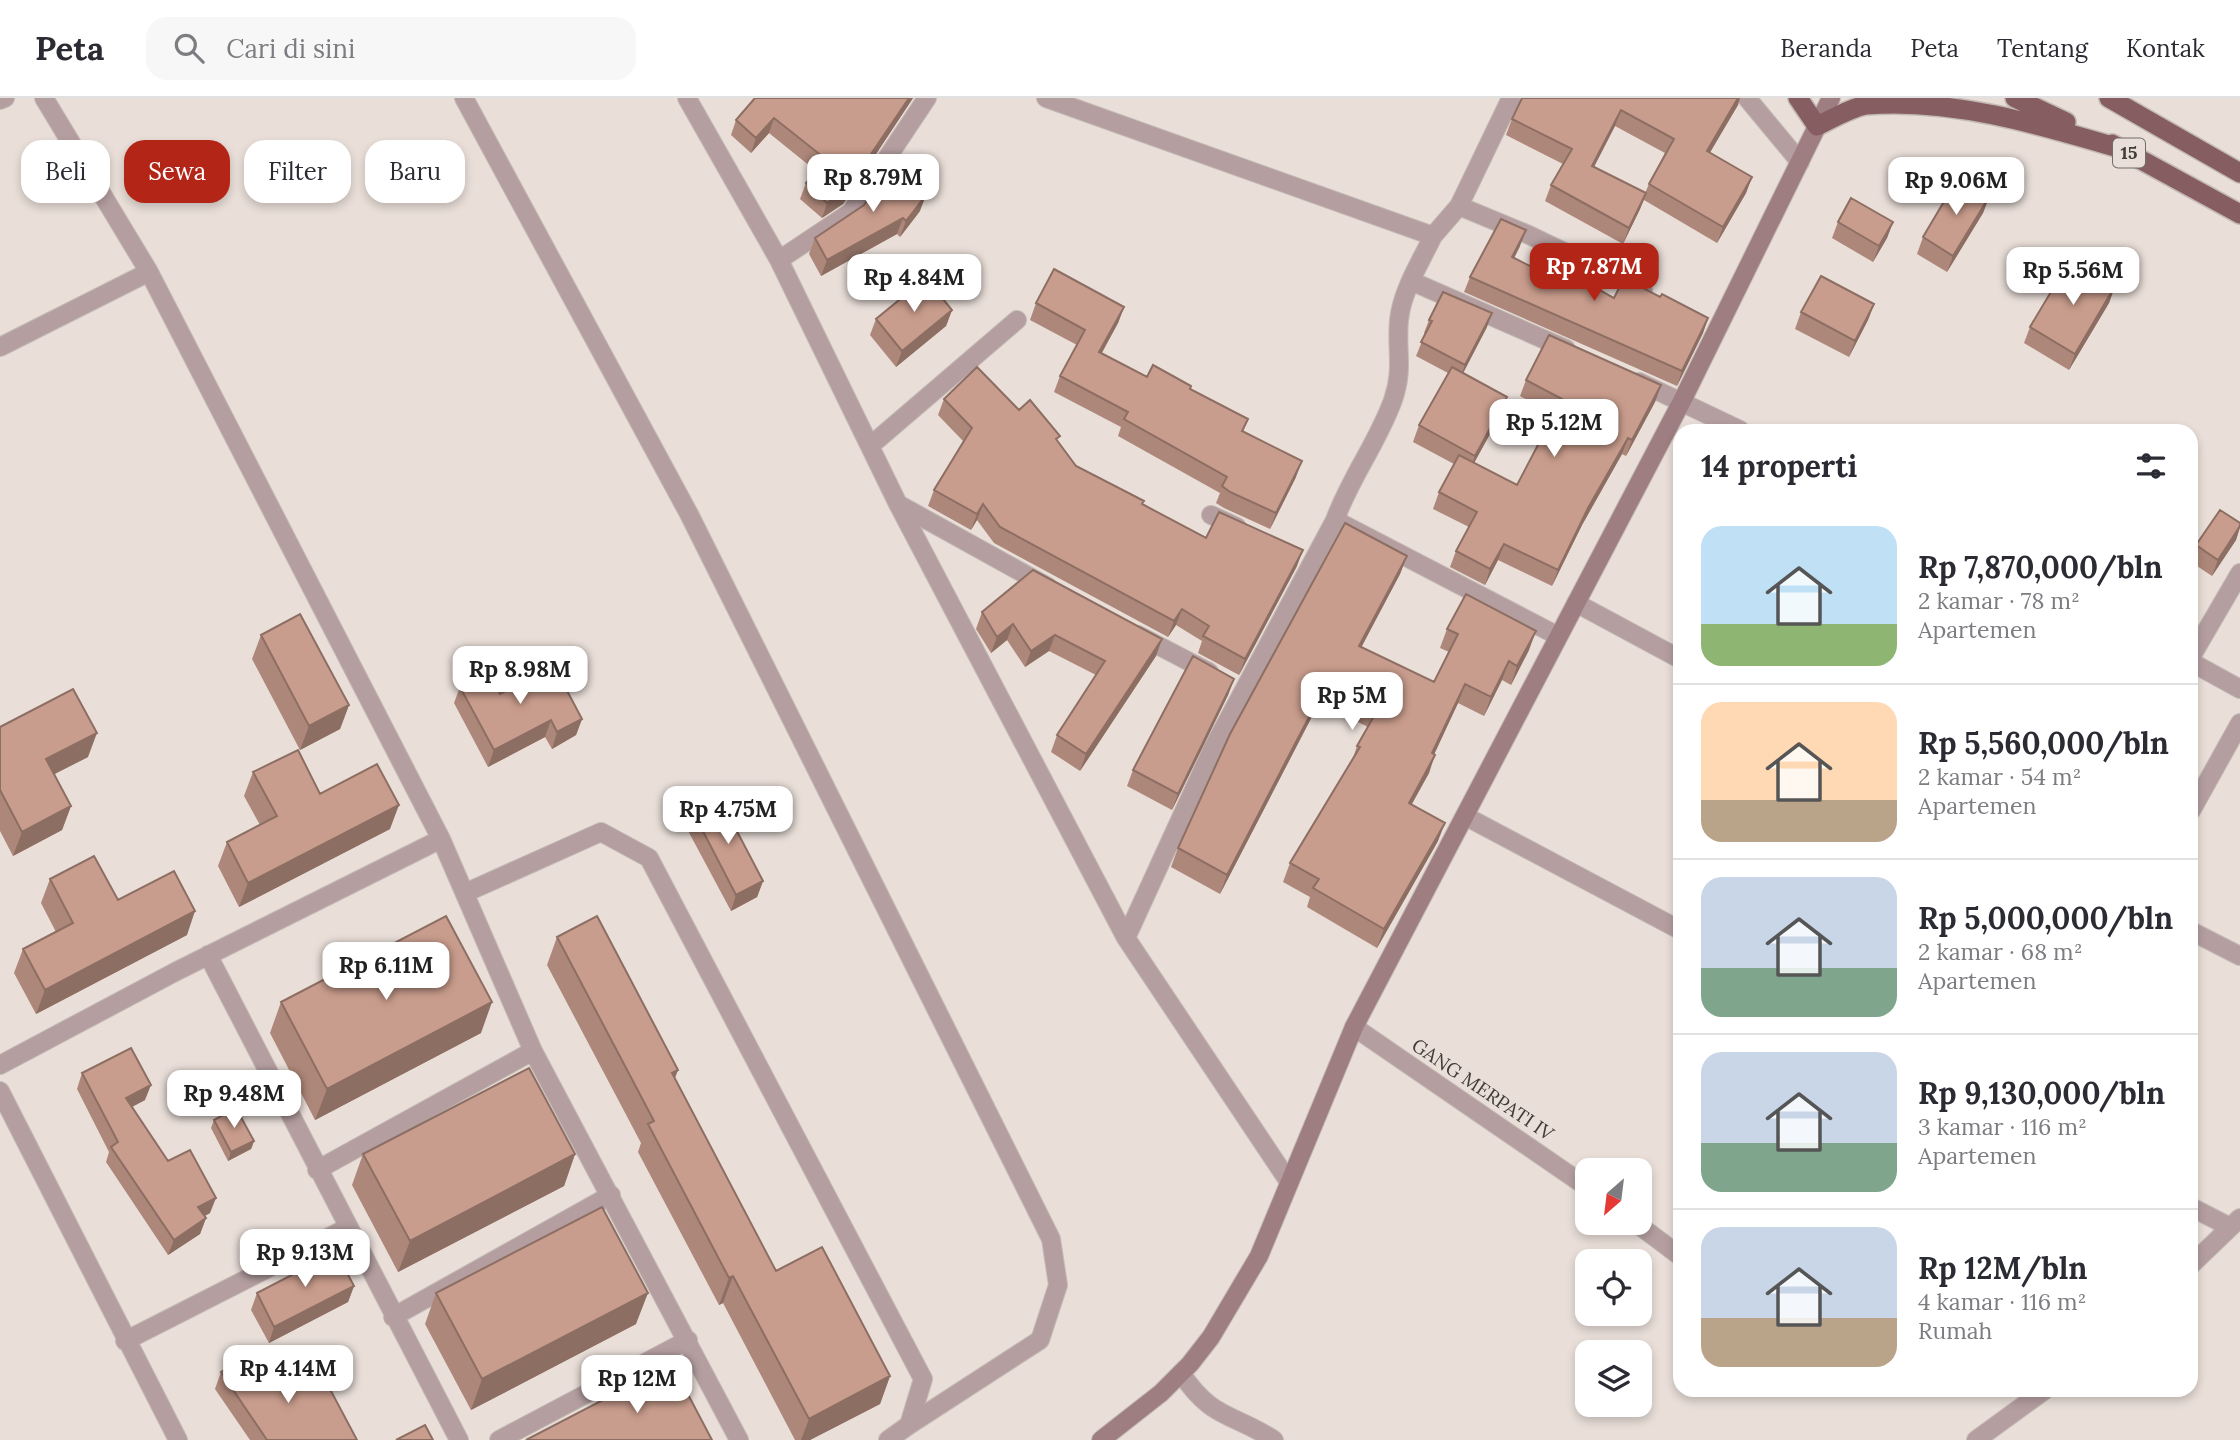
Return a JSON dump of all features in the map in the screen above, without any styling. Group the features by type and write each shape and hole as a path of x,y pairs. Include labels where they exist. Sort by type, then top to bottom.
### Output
{"highway":[{"path":"1798,98 1817,126 1864,105 1919,98 1994,111 2122,149"},
{"name":"15","path":"2015,98 2122,149 2240,214"},
{"name":"15","path":"2109,98 2129,105 2240,173"}],"main road":[{"path":"1101,1440 1161,1393 1181,1373 1211,1337 1259,1256 1354,1027 1682,401 1712,325 1800,162 1831,98"}],"street":[{"path":"0,100 5,98"},
{"path":"44,98 149,272 441,839 533,1051 688,1339 739,1440"},
{"path":"464,98 688,514 1051,1239 1058,1285 1040,1340 888,1440"},
{"path":"687,98 779,260 898,504 1126,938 1289,1182"},
{"path":"779,260 851,212 927,98"},
{"path":"1046,98 1433,236"},
{"path":"1126,938 1213,748 1233,684 1314,561 1392,401 1401,374 1399,322 1411,281 1433,236 1459,206 1511,98"},
{"path":"1747,98 1800,162"},
{"path":"1459,206 1529,235 1662,299"},
{"path":"0,347 149,272"},
{"path":"1411,281 1583,357"},
{"path":"870,446 1017,320"},
{"path":"1620,373 1728,424"},
{"path":"898,504 1065,596"},
{"path":"1211,515 1257,535"},
{"path":"1335,520 1558,636"},
{"path":"1291,551 1314,561"},
{"path":"2198,647 2240,573"},
{"path":"1576,603 1673,655"},
{"path":"1125,628 1233,684"},
{"path":"2198,663 2240,689"},
{"path":"2198,798 2240,723"},
{"path":"1465,816 1673,926"},
{"path":"465,893 601,832 649,858 923,1379 909,1425"},
{"path":"0,1065 208,955 441,839"},
{"path":"2198,935 2240,956"},
{"path":"208,955 459,1440"},
{"name":"GANG MERPATI IV","path":"1354,1027 1575,1180"},
{"path":"317,1170 533,1051"},
{"path":"0,1091 125,1341 178,1440"},
{"path":"393,1317 611,1195"},
{"path":"2198,1210 2235,1223 2198,1258"},
{"path":"125,1341 348,1228"},
{"path":"1652,1235 1673,1251"},
{"path":"499,1440 688,1339"},
{"path":"1181,1373 1196,1396 1212,1408 1274,1440"},
{"path":"1976,1440 2035,1397"}],"building":[{"path":"755,98 909,98 848,188 827,203 806,183 827,160 774,118 756,138 736,120"},
{"path":"1522,98 1738,98 1707,151 1752,177 1723,227 1649,184 1674,139 1621,110 1592,166 1646,193 1629,228 1551,185 1572,149 1512,119"},
{"path":"890,167 926,195 906,221 903,218 827,260 815,238 864,205"},
{"path":"1958,178 1989,197 1953,256 1923,237"},
{"path":"1851,198 1893,222 1879,246 1838,222"},
{"path":"1501,219 1526,230 1512,257 1558,280 1564,270 1614,298 1624,278 1708,318 1682,371 1470,277"},
{"path":"2070,260 2115,286 2075,354 2030,327"},
{"path":"1054,269 1124,307 1099,352 1147,377 1153,365 1191,386 1190,389 1248,419 1242,431 1302,461 1276,513 1230,492 1222,486 1227,477 1124,419 1128,412 1060,376 1085,330 1036,303"},
{"path":"1821,276 1874,304 1855,341 1801,312"},
{"path":"926,278 952,310 902,351 876,319"},
{"path":"1443,292 1492,313 1465,365 1421,342"},
{"path":"1549,335 1661,385 1632,440 1628,438 1588,508 1558,570 1504,544 1490,569 1456,551 1477,512 1439,492 1459,455 1517,485 1562,399 1526,380"},
{"path":"977,367 1019,410 1030,400 1060,436 1056,439 1076,466 1144,501 1142,504 1206,538 1219,512 1303,550 1245,659 1203,636 1209,626 1182,609 1174,621 1000,527 983,504 977,514 934,490 972,428 944,399"},
{"path":"1452,367 1507,397 1475,456 1419,425"},
{"path":"2220,510 2240,523 2218,560 2198,546 2198,542"},
{"path":"1345,523 1407,556 1359,646 1434,682 1458,634 1447,629 1466,594 1536,631 1517,666 1509,661 1491,697 1465,684 1432,753 1435,755 1409,803 1445,823 1384,929 1313,888 1319,879 1290,863 1360,747 1357,746 1378,709 1326,684 1227,875 1178,848 1230,734"},
{"path":"1033,570 1162,639 1086,754 1057,735 1105,661 1055,635 1031,651 1013,624 997,637 982,612"},
{"path":"300,614 349,705 309,726 261,635"},
{"path":"1193,656 1234,679 1178,794 1133,770"},
{"path":"554,666 582,719 557,732 551,720 494,750 460,687 488,672 500,694"},
{"path":"73,689 97,733 46,759 71,806 22,832 0,790 0,727"},
{"path":"298,750 320,794 377,764 399,805 248,883 227,842 277,816 253,772"},
{"path":"719,797 763,881 736,895 692,810"},
{"path":"94,856 118,900 174,871 195,911 45,990 23,949 73,923 50,879"},
{"path":"446,916 492,1002 327,1089 281,1002"},
{"path":"597,916 678,1070 672,1073 776,1271 822,1247 890,1376 809,1419 733,1276 729,1278 648,1124 654,1121 557,937"},
{"path":"131,1048 151,1085 126,1098 168,1161 190,1150 216,1198 198,1207 206,1218 174,1240 111,1147 118,1142 82,1073"},
{"path":"529,1068 575,1154 410,1241 363,1154"},
{"path":"236,1108 254,1141 231,1152 214,1120"},
{"path":"602,1207 648,1293 482,1379 436,1293"},
{"path":"336,1252 354,1286 274,1327 257,1293"},
{"path":"254,1351 283,1394 322,1374 357,1440 267,1440 221,1372"},
{"path":"672,1364 712,1440 526,1440"},
{"path":"425,1425 433,1440 396,1440"}]}
